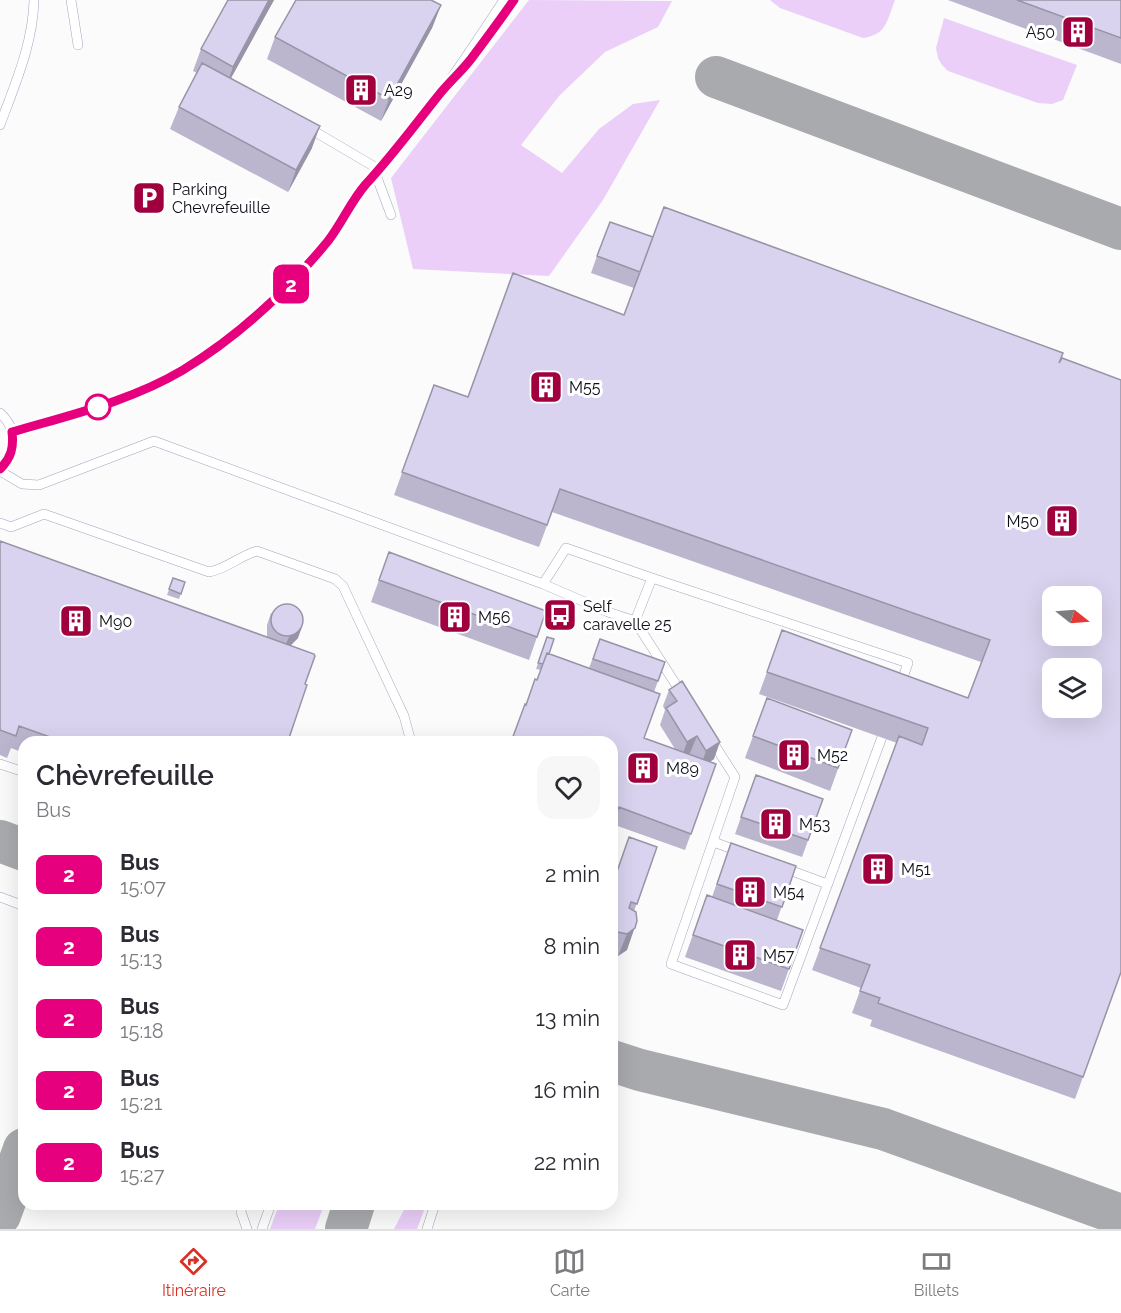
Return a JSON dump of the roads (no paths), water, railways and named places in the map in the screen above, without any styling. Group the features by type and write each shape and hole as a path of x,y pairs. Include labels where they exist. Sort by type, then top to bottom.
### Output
{"lane":[{"path":"0,125 27,49 34,15 34,0"},
{"path":"71,0 78,45"},
{"path":"443,90 504,0"},
{"path":"12,432 105,405 154,386 220,345 265,308 297,278 330,239 365,185 378,173 443,90 470,60 514,0"},
{"path":"299,122 378,173 391,215"},
{"path":"0,413 9,424 13,445 11,455 0,470 21,484 39,485 154,441 543,584 634,621 686,700"},
{"path":"0,523 11,527 44,514 209,573 221,571 245,554 257,551 335,579 343,586 404,716 409,736"},
{"path":"543,584 566,548 908,663 897,697"},
{"path":"634,621 652,578"},
{"path":"710,737 735,777 697,902 671,964 783,1005 800,944 827,884 882,737"},
{"path":"0,764 18,770"},
{"path":"714,842 747,855"},
{"path":"770,863 827,884"},
{"path":"0,897 18,904"},
{"path":"241,1210 247,1229"},
{"path":"262,1229 269,1210"},
{"path":"427,1229 433,1210"}],"place":[{"name":"A50","path":"1078,32"},
{"name":"A29","path":"361,90"},
{"name":"Parking Chevrefeuille","path":"149,198"},
{"name":"M55","path":"546,387"},
{"name":"M50","path":"1062,521"},
{"name":"Self caravelle 25","path":"560,615"},
{"name":"M56","path":"455,617"},
{"name":"M90","path":"76,621"},
{"name":"M52","path":"794,755"},
{"name":"M89","path":"643,768"},
{"name":"M53","path":"776,824"},
{"name":"M51","path":"878,869"},
{"name":"M54","path":"750,892"},
{"name":"M57","path":"740,955"}]}
